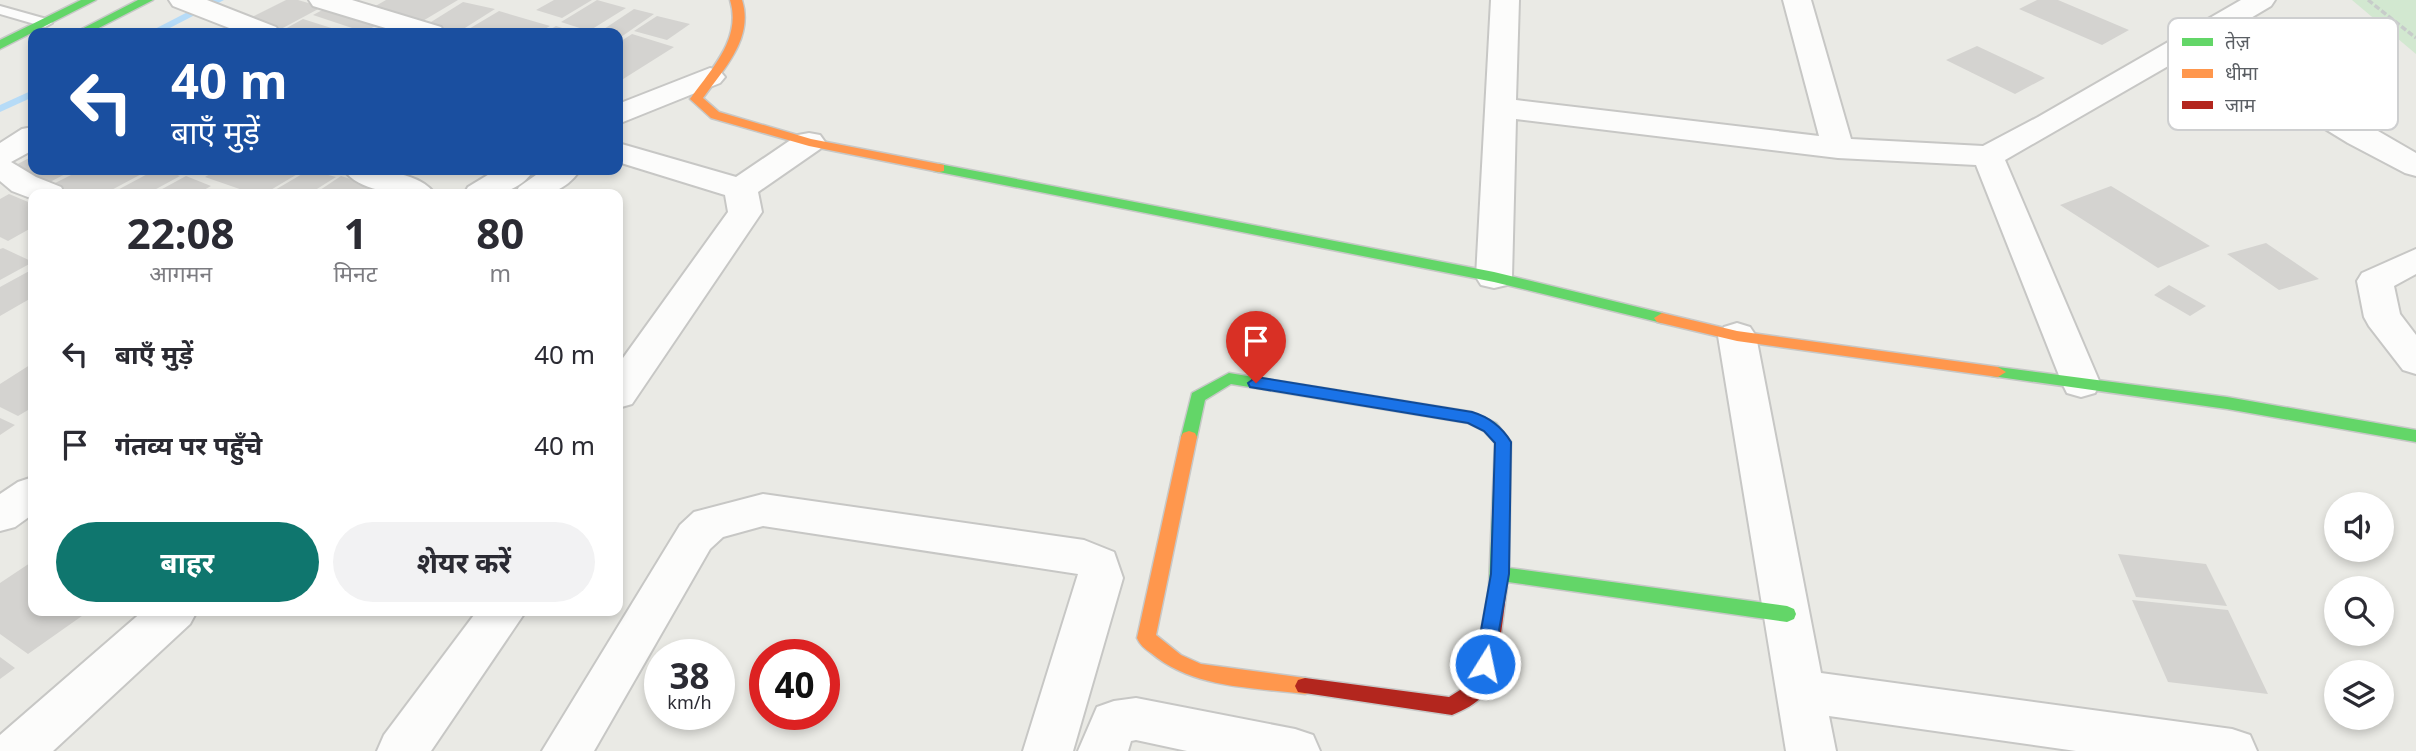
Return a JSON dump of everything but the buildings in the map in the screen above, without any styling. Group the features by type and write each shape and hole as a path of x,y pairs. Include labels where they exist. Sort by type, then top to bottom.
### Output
{"street":[{"path":"35,28 90,0"},
{"path":"90,28 147,0"},
{"path":"323,0 415,28"},
{"path":"736,0 742,5 744,16 735,38 696,99 715,115 809,142 1494,278 1737,336 2227,403 2416,436"},
{"path":"1494,278 1503,108 1505,0"},
{"path":"1797,0 1838,148"},
{"path":"2230,18 2261,0"},
{"path":"186,1 253,28"},
{"path":"0,45 28,31"},
{"path":"1503,108 1838,148 1988,156 2049,124 2168,54"},
{"path":"623,114 710,77"},
{"path":"623,85 658,99"},
{"path":"2348,130 2416,166"},
{"path":"741,189 809,142"},
{"path":"8,152 24,184 36,189"},
{"path":"623,152 741,189"},
{"path":"1988,156 2081,383"},
{"path":"372,175 406,189"},
{"path":"488,189 510,175"},
{"path":"538,189 557,175"},
{"path":"623,387 745,212 741,189"},
{"path":"2416,260 2375,281 2382,317 2416,361"},
{"path":"1737,336 1811,751"},
{"path":"1229,379 1472,418 1490,427 1503,442 1500,574 1485,664 1476,690 1452,706 1199,673 1174,661 1146,638 1198,397 1229,379"},
{"path":"0,516 28,496"},
{"path":"567,751 695,537 709,524 763,510 1084,557 1098,564 1101,578 1048,751"},
{"path":"1500,574 1787,614"},
{"path":"18,751 168,616"},
{"path":"402,751 499,616"},
{"path":"1801,691 2232,751"},
{"path":"1103,751 1114,722 1136,719 1295,751"}],"lane":[{"path":"0,10 45,23"}],"path":[{"path":"2368,0 2391,18"},
{"path":"2398,24 2416,38"}],"green space":[{"path":"2352,0 2416,0 2416,54 2398,39 2398,18 2373,18"}],"waterway":[{"path":"162,28 219,0"},
{"path":"0,109 28,95"}],"traffic: fast":[{"path":"34,28 90,0"},
{"path":"90,28 147,0"},
{"path":"0,45 28,31"},
{"path":"939,168 1494,277 1662,318"},
{"path":"1998,372 2227,403 2416,436"},
{"path":"1189,437 1198,397 1229,378 1472,418 1490,427 1503,442 1500,574"},
{"path":"1498,587 1500,574 1787,614"}],"traffic: slow":[{"path":"736,0 740,12 735,39 721,65 696,99 715,115 809,142 939,168"},
{"path":"1662,318 1737,336 1998,372"},
{"path":"1189,437 1146,638 1174,661 1199,672 1305,686"}],"traffic: jam":[{"path":"1305,686 1452,706 1476,690 1485,664 1498,587"}],"route":[{"path":"1256,383 1472,418 1490,427 1503,442 1500,574 1485,664"}]}
